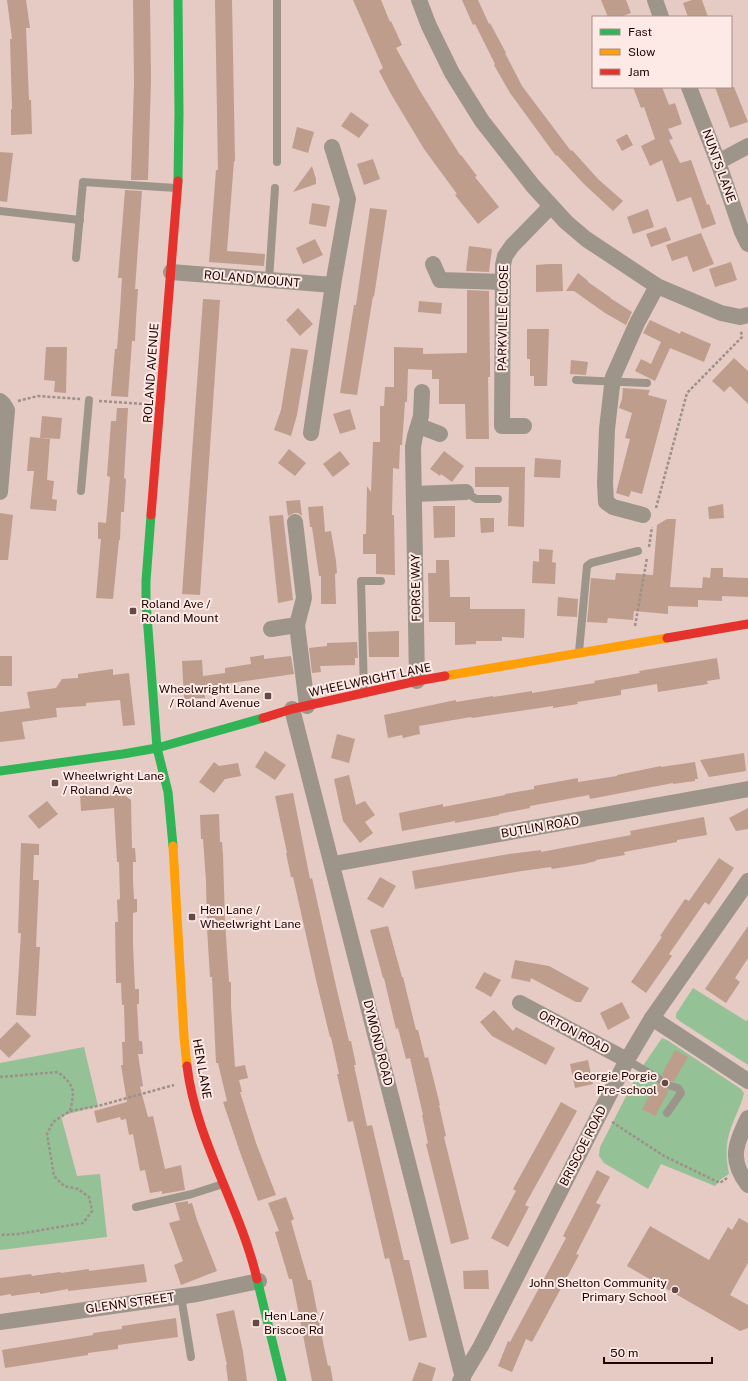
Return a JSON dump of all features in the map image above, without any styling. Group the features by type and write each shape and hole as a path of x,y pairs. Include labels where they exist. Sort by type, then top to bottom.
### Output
{"street":[{"name":"ROLAND AVENUE","path":"157,748 146,602 146,581 171,272 180,137 178,0"},
{"path":"419,0 429,26 452,73 482,121 513,162 551,206 586,239 657,286 721,313 744,316"},
{"path":"655,0 661,16"},
{"name":"NUNTS LANE","path":"689,88 718,162 742,232 748,244"},
{"path":"311,433 333,285 348,199 332,146"},
{"path":"718,162 748,146"},
{"name":"PARKVILLE CLOSE","path":"524,426 502,426 502,265 505,256 512,246 551,206"},
{"path":"433,264 440,280 503,282"},
{"name":"ROLAND MOUNT","path":"171,272 333,285"},
{"path":"650,517 613,507 606,502 605,483 607,429 613,377 637,323 657,286"},
{"name":"FORGE WAY","path":"417,681 413,447 421,416 422,392"},
{"path":"0,402 4,405 6,410 0,492"},
{"path":"419,426 440,434"},
{"path":"414,494 466,492"},
{"path":"271,629 297,625 304,598 295,522"},
{"name":"WHEELWRIGHT LANE","path":"0,771 157,748 299,707 417,681 748,624"},
{"name":"DYMOND ROAD","path":"297,625 299,707 332,864 461,1379"},
{"name":"HEN LANE","path":"157,748 168,792 172,830 184,1037 190,1081 204,1135 252,1256 282,1381"},
{"name":"BUTLIN ROAD","path":"332,864 748,789"},
{"name":"BRISCOE ROAD","path":"461,1379 481,1346 627,1060 652,1018 748,881"},
{"name":"ORTON ROAD","path":"520,1003 627,1060"},
{"path":"652,1018 748,1080"},
{"path":"748,1118 738,1139 736,1155 739,1172 748,1185"},
{"name":"GLENN STREET","path":"0,1322 209,1292 259,1281"}],"lane":[{"path":"277,0 277,162"},
{"path":"76,258 83,182 177,188"},
{"path":"269,280 275,188"},
{"path":"0,211 80,220"},
{"path":"576,380 647,383"},
{"path":"81,491 89,400"},
{"path":"466,492 476,499 498,499"},
{"path":"578,653 587,566 591,563 638,551"},
{"path":"364,693 361,581 381,581"},
{"path":"627,1060 659,1079"},
{"path":"667,1113 681,1093 678,1088 671,1086"},
{"path":"136,1207 192,1194 224,1183"},
{"path":"181,1296 191,1357"}],"path":[{"path":"632,644 650,517 687,393 742,337 744,316"},
{"path":"0,1077 58,1072 69,1080 74,1094 70,1111"},
{"path":"0,1235 18,1234 83,1223 92,1211 88,1197 78,1189 64,1186 54,1176 48,1134 53,1122 70,1111 98,1106 190,1081"},
{"path":"600,1114 664,1156 720,1182 739,1172"}],"green space":[{"path":"693,988 746,1021 748,1019 748,1065 676,1018 676,1014"},
{"path":"662,1038 741,1089 744,1093 731,1128 727,1145 729,1174 721,1179 715,1186 661,1164 648,1189 604,1163 599,1156 600,1147 638,1073"},
{"path":"84,1047 98,1106 61,1116 77,1176 100,1174 107,1237 0,1250 0,1063"}],"building":[{"path":"7,0 26,0 30,28 26,28 32,134 11,135 12,109 10,39 12,39"},
{"path":"133,0 150,0 151,80 148,180 131,180 134,83"},
{"path":"215,0 232,0 235,161 227,251 265,254 264,266 209,262 216,170 218,170"},
{"path":"353,0 381,0 402,45 396,48 420,91 460,155 477,176 475,177 499,207 478,224 455,195 457,194 424,149 391,94 379,71 383,68"},
{"path":"462,0 478,0 522,86 571,151 572,150 598,179 623,201 613,211 584,184 557,155 556,156 510,93 494,65 495,64 475,24 473,25"},
{"path":"601,0 626,0 631,13 623,16 608,16"},
{"path":"692,0 702,0 708,16 688,16 683,3"},
{"path":"734,87 748,122 730,128 715,88"},
{"path":"633,88 662,88 669,105 675,103 682,124 668,129 673,139 669,140 680,163 691,160 707,205 709,204 716,224 702,229 691,197 677,202 662,160 650,166 641,146 655,139 644,107 641,108"},
{"path":"351,112 369,125 359,138 341,126"},
{"path":"297,127 314,132 308,153 292,148"},
{"path":"627,134 633,145 622,151 616,140"},
{"path":"0,152 13,153 7,202 0,201"},
{"path":"373,159 380,179 364,185 357,164"},
{"path":"312,166 316,184 293,192"},
{"path":"125,190 142,191 135,289 138,289 135,341 132,341 128,397 111,396 120,310 122,278 118,278"},
{"path":"312,203 330,206 326,227 309,224"},
{"path":"370,208 387,210 357,395 340,393 354,305 356,305"},
{"path":"648,209 654,227 633,234 627,217"},
{"path":"666,227 671,240 651,247 646,234"},
{"path":"701,233 714,264 693,272 687,256 672,261 666,245"},
{"path":"315,239 323,255 303,264 296,248"},
{"path":"469,246 492,249 489,272 466,271"},
{"path":"731,262 737,280 715,287 709,269"},
{"path":"562,264 563,291 536,292 536,265"},
{"path":"578,273 610,298 632,312 626,325 605,313 574,291 566,291"},
{"path":"467,290 489,291 489,439 466,439 465,404 439,404 439,379 432,379 432,370 408,369 407,402 405,402 399,469 393,468 392,515 394,515 395,575 376,574 376,554 363,554 363,534 366,534 367,486 371,492 373,442 380,442 380,406 384,406 385,387 394,387 394,347 423,348 423,354 467,353"},
{"path":"203,299 220,300 200,595 182,594"},
{"path":"419,301 442,303 441,314 418,312"},
{"path":"298,308 313,324 300,336 286,320"},
{"path":"650,320 680,334 681,331 711,344 704,362 670,348 655,381 635,371 641,359 651,364 661,342 643,333"},
{"path":"527,329 549,329 547,386 534,386 534,376 530,376 530,359 527,359"},
{"path":"46,347 67,347 66,393 54,392 55,381 44,380"},
{"path":"291,348 308,350 297,415 291,436 274,430 281,410"},
{"path":"734,358 748,371 748,404 730,386 724,392 712,381"},
{"path":"571,360 588,362 586,375 570,374"},
{"path":"623,388 650,390 648,395 667,400 642,494 631,491 629,497 616,493 630,439 625,438 632,413 619,408"},
{"path":"117,408 128,408 124,478 126,479 124,512 121,512 120,540 113,599 96,598 101,539 98,539 98,522 106,523 110,477 107,476 111,421 116,421"},
{"path":"350,409 356,429 340,434 333,414"},
{"path":"42,416 62,418 60,439 40,438"},
{"path":"30,437 50,439 47,480 54,481 52,499 57,500 56,511 30,509 34,471 27,471"},
{"path":"289,449 306,463 295,476 278,463"},
{"path":"340,451 350,464 333,477 323,464"},
{"path":"444,451 464,466 452,482 441,474 440,476 430,469"},
{"path":"535,458 561,460 560,478 534,477"},
{"path":"475,467 525,467 524,527 508,526 509,487 475,487"},
{"path":"300,500 302,516 298,513 294,513 288,516 286,501"},
{"path":"723,504 724,518 709,519 708,507"},
{"path":"323,506 325,532 331,531 336,561 336,604 321,604 321,576 319,576 312,527 310,527 308,507"},
{"path":"433,506 455,506 455,537 434,538"},
{"path":"0,513 13,515 8,560 0,560"},
{"path":"283,515 293,600 278,603 269,516"},
{"path":"480,518 494,518 494,532 481,533"},
{"path":"667,519 676,519 670,587 702,588 703,577 710,578 711,568 723,568 723,577 748,578 748,597 722,596 722,601 698,600 698,607 668,606 668,614 634,611 633,620 608,618 607,623 587,622 591,578 615,580 616,573 653,575 657,525"},
{"path":"539,549 553,550 552,562 556,563 555,584 532,583 533,561 539,562"},
{"path":"436,560 449,560 450,597 470,597 470,609 525,609 524,638 502,637 502,641 476,641 476,644 455,645 455,622 429,622 428,573 436,573"},
{"path":"558,597 578,599 577,617 557,616"},
{"path":"399,631 399,657 369,657 368,632"},
{"path":"357,642 358,658 355,658 355,665 320,666 321,672 312,673 309,648 327,646 327,643"},
{"path":"264,655 264,659 291,656 294,674 204,687 205,698 184,699 182,661 202,660 203,676 225,673 225,668 251,664 250,657"},
{"path":"0,656 12,656 12,686 0,686"},
{"path":"717,658 720,679 707,681 708,684 658,692 657,684 621,690 621,695 577,702 578,704 471,717 419,726 420,734 403,738 402,735 388,738 384,715 456,700 456,702 532,691 532,693 595,683 594,681 640,673 639,671"},
{"path":"113,669 113,675 129,673 135,725 123,726 120,700 86,703 86,706 56,708 57,717 22,722 25,739 0,742 0,712 30,708 27,692 56,688 62,679 78,678 78,674"},
{"path":"337,734 355,739 349,763 331,758"},
{"path":"265,751 286,765 275,780 255,767"},
{"path":"744,753 746,771 709,777 700,760"},
{"path":"214,762 219,766 238,763 241,776 225,779 214,793 199,782"},
{"path":"695,762 698,779 695,779 695,781 673,783 590,799 589,795 530,806 530,808 499,815 455,823 455,821 402,831 399,813 443,804 443,807 505,795 534,789 534,786 578,778 578,782 617,776 661,766"},
{"path":"349,775 356,805 365,801 375,815 365,822 373,833 360,843 343,821 334,779"},
{"path":"120,792 131,800 132,848 135,848 136,862 133,862 134,899 137,899 137,912 133,913 133,945 135,989 139,989 139,1004 137,1004 139,1041 142,1041 143,1054 138,1054 143,1086 140,1087 148,1117 153,1116 165,1169 181,1165 185,1190 162,1194 162,1191 150,1193 145,1170 140,1171 133,1134 129,1135 126,1119 121,1120 120,1117 97,1123 94,1111 127,1102 121,1065 123,1065 122,1042 125,1042 124,1005 122,1005 121,983 116,983 115,922 118,922 117,900 120,899 119,862 117,862 114,808 81,811 80,794"},
{"path":"293,793 310,879 312,878 349,1041 351,1041 356,1065 354,1065 367,1126 372,1125 404,1260 409,1260 427,1337 409,1341 389,1258 385,1259 353,1121 348,1122 337,1074 339,1074 331,1037 317,984 293,877 291,877 275,796"},
{"path":"47,801 58,814 39,829 28,816"},
{"path":"748,808 748,829 736,831 729,818"},
{"path":"219,814 220,842 222,842 223,855 225,921 229,982 231,982 235,1067 245,1065 248,1078 239,1080 242,1092 240,1092 256,1143 276,1195 258,1201 223,1102 227,1101 218,1063 216,1063 212,977 210,977 207,928 206,881 200,815"},
{"path":"704,817 707,835 624,852 625,855 596,860 584,864 552,869 551,867 522,871 415,889 412,871 509,854 541,850 541,852 631,835 630,831"},
{"path":"21,843 39,844 39,855 34,855 33,880 39,880 36,947 40,947 36,1016 16,1015 21,933 18,933"},
{"path":"719,858 734,868 709,905 705,902 669,954 672,956 646,993 631,982 662,937 660,936 685,899 689,901"},
{"path":"380,877 396,886 383,908 367,899"},
{"path":"388,926 403,977 416,1030 418,1030 425,1058 428,1057 440,1105 446,1136 444,1137 469,1239 451,1244 426,1144 428,1143 423,1115 410,1058 406,1059 398,1028 396,1029 384,978 370,930"},
{"path":"748,926 748,958 735,978 740,982 726,1003 705,989"},
{"path":"515,960 549,966 589,988 581,1002 576,1002 531,978 530,982 511,978"},
{"path":"484,972 501,980 491,997 475,988"},
{"path":"622,1002 630,1018 608,1030 600,1013"},
{"path":"494,1010 513,1031 516,1027 555,1048 546,1065 492,1036 480,1022"},
{"path":"17,1022 31,1036 9,1058 0,1049 0,1039"},
{"name":"Georgie Porgie Pre-school","path":"675,1050 688,1057 674,1081 669,1081 666,1084 666,1088 669,1091 655,1116 642,1109 656,1084 661,1084 664,1081 662,1074"},
{"path":"588,1060 593,1084 575,1088 570,1064"},
{"path":"561,1102 577,1111 525,1205 529,1207 508,1247 491,1238 516,1191 513,1189"},
{"path":"597,1170 610,1177 596,1203 601,1205 576,1254 579,1255 532,1342 526,1339 512,1372 498,1366 508,1341 510,1342 566,1238 563,1236"},
{"path":"286,1197 294,1219 291,1221 308,1280 311,1280 328,1366 330,1365 333,1381 312,1381 292,1279 289,1279 275,1232 279,1231 268,1203"},
{"path":"188,1201 188,1204 192,1203 217,1271 181,1285 174,1265 183,1261 169,1223 180,1220 175,1203"},
{"path":"739,1218 748,1223 748,1263 730,1295 748,1305 748,1328 740,1331 627,1266 650,1226 709,1260 728,1227 732,1230"},
{"path":"144,1264 147,1282 68,1291 68,1289 40,1294 40,1292 0,1296 0,1278 31,1274 32,1276 89,1269 89,1271"},
{"path":"488,1270 489,1289 464,1289 463,1271"},
{"path":"234,1310 243,1352 247,1381 228,1381 227,1365 216,1314"},
{"path":"176,1318 178,1337 118,1345 118,1349 5,1368 2,1350 93,1335 93,1333 122,1329 122,1326"},
{"path":"419,1362 436,1368 432,1381 412,1381"}],"traffic: fast":[{"path":"178,0 178,181"},
{"path":"151,515 146,581 146,602 157,748 168,792 173,846"},
{"path":"0,771 157,748 263,718"},
{"path":"257,1279 282,1381"}],"traffic: slow":[{"path":"445,676 667,638"},
{"path":"173,846 187,1066"}],"traffic: jam":[{"path":"151,515 178,181"},
{"path":"667,638 748,624"},
{"path":"263,718 292,709 445,676"},
{"path":"187,1066 199,1121 240,1225 257,1279"}],"place":[{"name":"Roland Ave / Roland Mount","path":"133,611"},
{"name":"Wheelwright Lane / Roland Avenue","path":"268,696"},
{"name":"Wheelwright Lane / Roland Ave","path":"55,783"},
{"name":"Hen Lane / Wheelwright Lane","path":"192,917"},
{"name":"Georgie Porgie Pre-school","path":"665,1083"},
{"name":"John Shelton Community Primary School","path":"675,1290"},
{"name":"Hen Lane / Briscoe Rd","path":"256,1323"}]}
